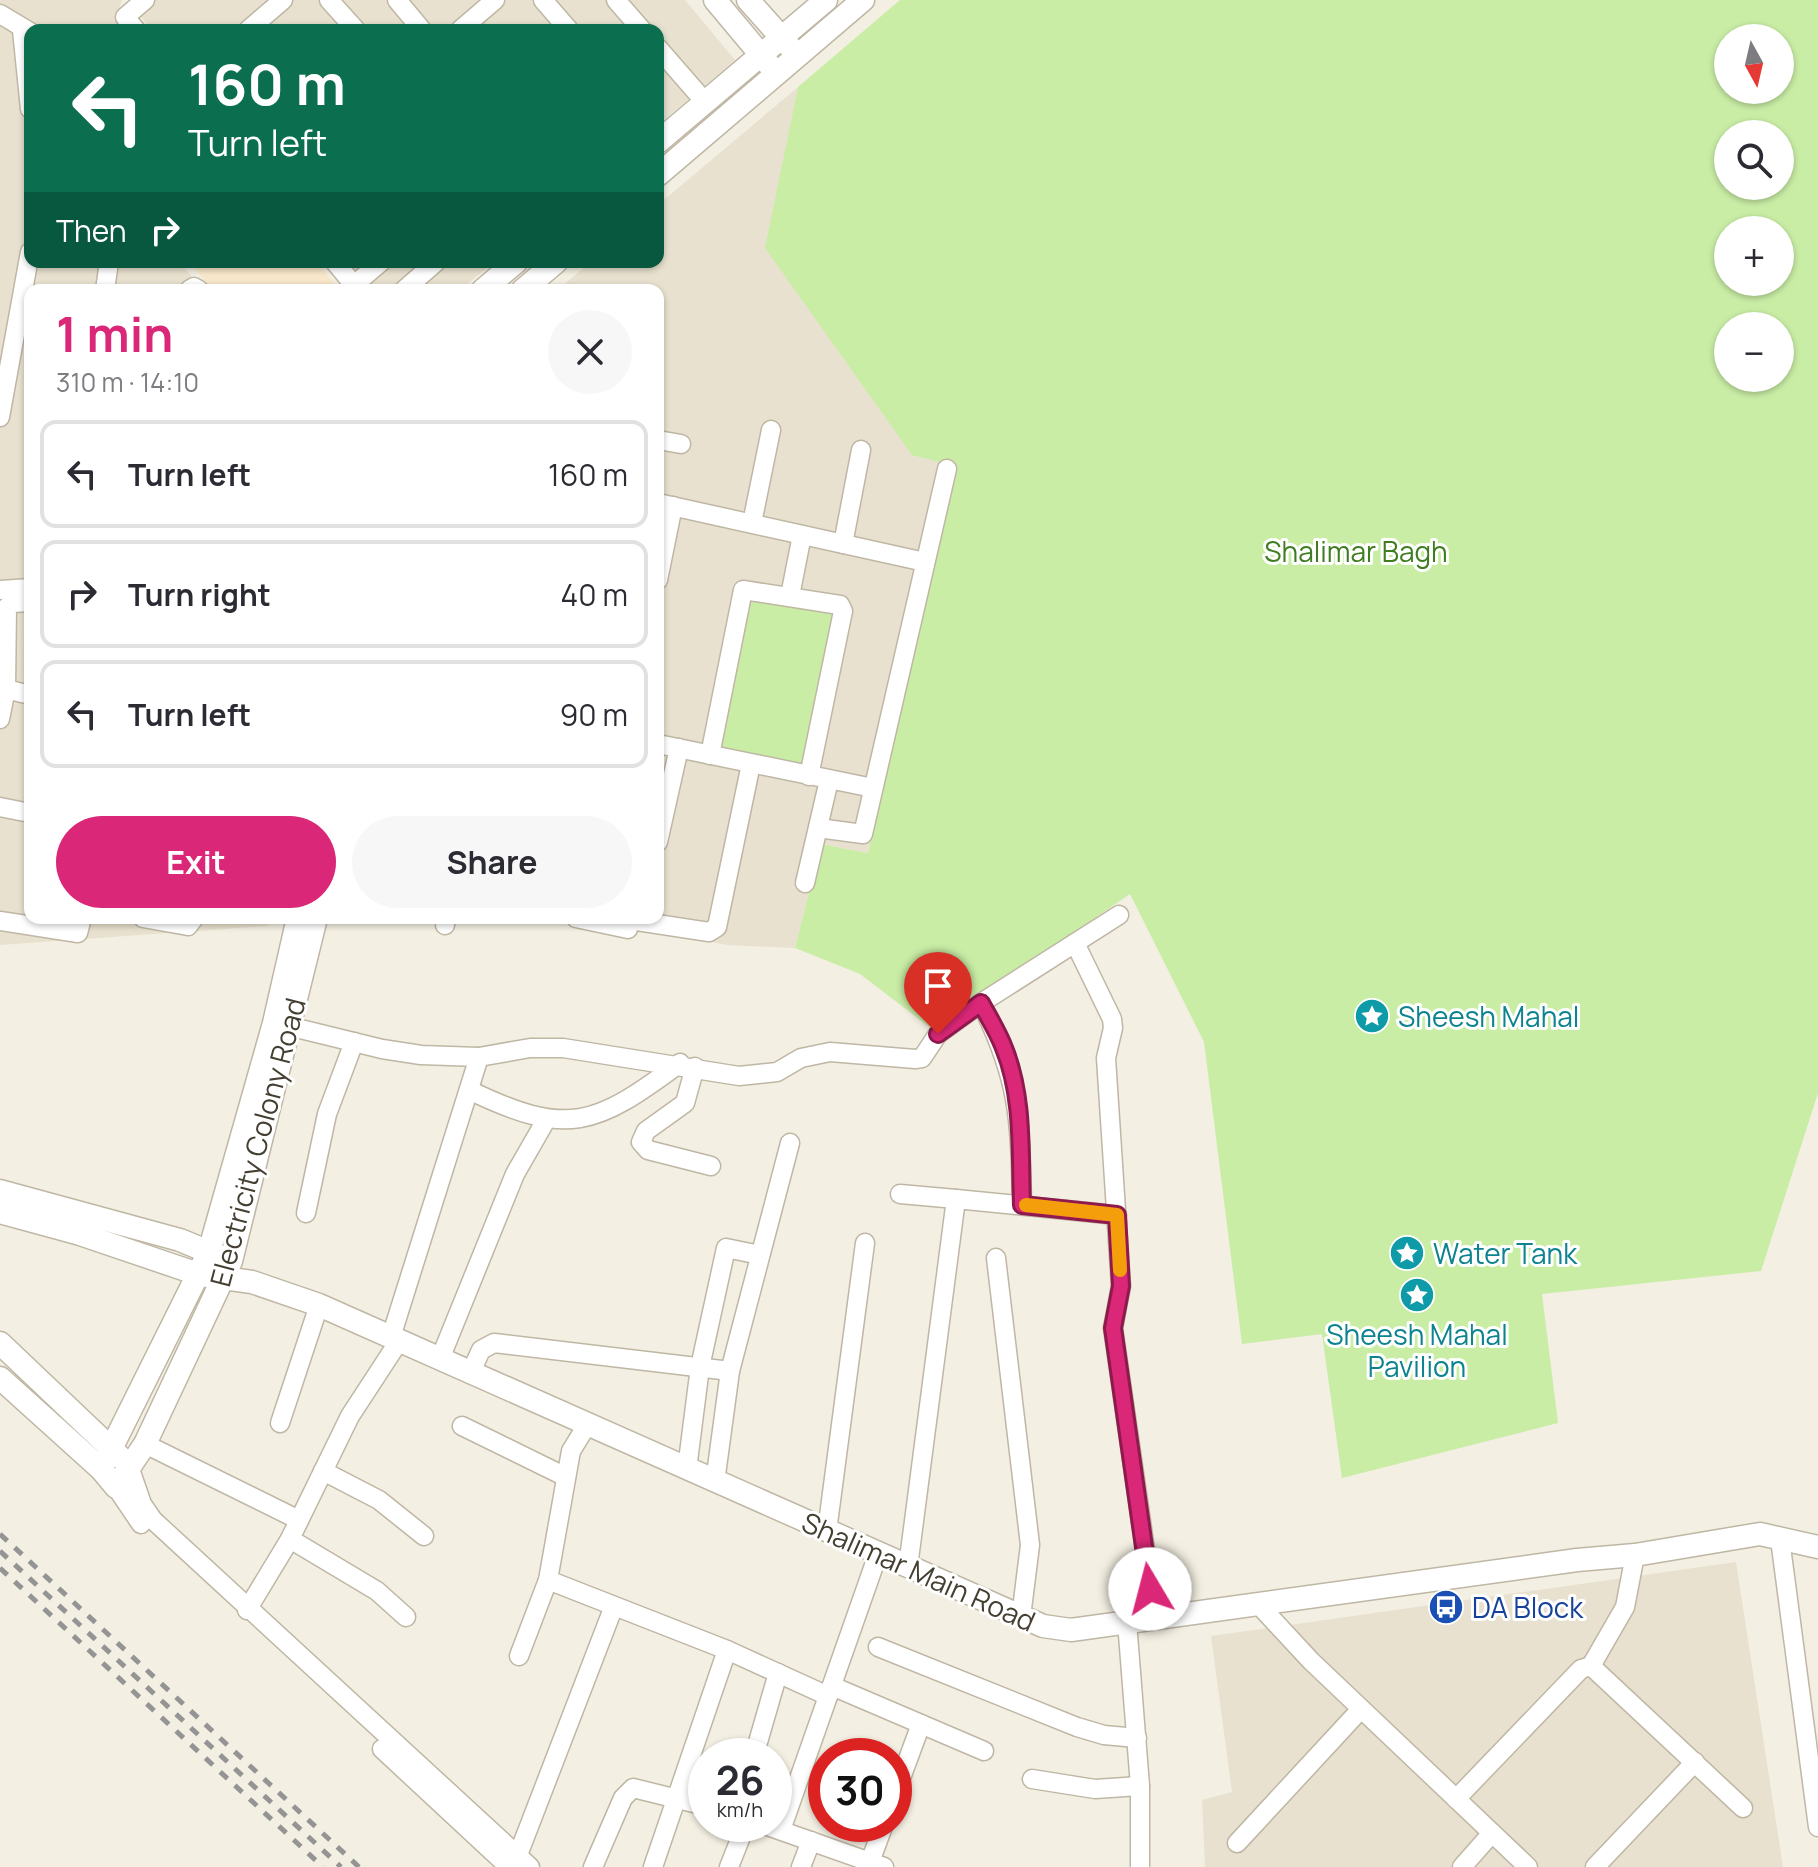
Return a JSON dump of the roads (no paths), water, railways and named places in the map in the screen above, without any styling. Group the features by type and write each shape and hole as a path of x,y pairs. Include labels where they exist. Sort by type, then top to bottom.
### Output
{"street":[{"path":"130,24 145,0"},
{"path":"255,24 283,0"},
{"path":"329,0 351,24"},
{"path":"467,24 495,0"},
{"path":"543,0 560,24"},
{"path":"616,0 637,24"},
{"path":"715,0 777,74"},
{"path":"748,0 797,56"},
{"path":"664,134 826,0"},
{"path":"664,170 863,0"},
{"path":"399,1 417,24"},
{"path":"0,14 24,30"},
{"path":"664,55 705,102"},
{"path":"340,268 353,284"},
{"path":"360,284 375,268"},
{"path":"411,284 429,268"},
{"path":"490,284 509,268"},
{"path":"530,284 549,268"},
{"path":"0,417 24,285"},
{"path":"752,523 771,430"},
{"path":"664,441 681,444"},
{"path":"843,544 861,450"},
{"path":"818,828 862,835 947,469"},
{"path":"666,504 925,562"},
{"path":"790,596 802,535"},
{"path":"0,590 24,588"},
{"path":"710,755 743,590 840,605 843,609 809,776"},
{"path":"0,719 6,689 7,607 12,603 24,602"},
{"path":"6,689 24,694"},
{"path":"664,745 873,788"},
{"path":"664,815 679,748"},
{"path":"656,924 709,932 717,927 751,764"},
{"path":"805,883 829,780"},
{"path":"0,807 24,812"},
{"path":"281,1024 421,1055 479,1057 530,1048 563,1048 758,1076 777,1072 801,1058 830,1052 915,1059 922,1058 938,1034 981,1003 1119,915"},
{"path":"0,921 78,933 80,924"},
{"name":"Electricity Colony Road","path":"116,1487 145,1444 228,1271 281,1024 297,924"},
{"name":"Electricity Colony Road","path":"101,1469 201,1275 314,924"},
{"path":"605,924 697,943"},
{"path":"1075,943 1112,1019 1106,1058 1121,1286 1113,1328 1155,1618"},
{"path":"981,1003 1004,1048 1013,1079 1019,1114 1022,1205"},
{"path":"306,1213 327,1114 354,1042"},
{"path":"247,1610 290,1539 350,1416 395,1339 479,1057"},
{"path":"469,1090 513,1111 546,1120 573,1121 602,1114 687,1065"},
{"path":"687,1065 685,1103 646,1131 641,1142 648,1150 711,1166"},
{"path":"440,1359 515,1174 546,1120"},
{"path":"715,1482 730,1371 790,1143"},
{"path":"0,1191 180,1240 209,1252 228,1271"},
{"path":"900,1194 1117,1215"},
{"path":"908,1567 956,1199"},
{"path":"0,1212 80,1234 201,1275 228,1271"},
{"path":"827,1531 865,1243"},
{"path":"687,1469 700,1367 726,1248 760,1255"},
{"path":"996,1258 1030,1545 1021,1617"},
{"name":"Shalimar Main Road","path":"228,1271 319,1305 1043,1626 1071,1630 1577,1560 1635,1555 1760,1534 1818,1547"},
{"path":"280,1423 319,1305"},
{"path":"0,1343 112,1448 130,1469 142,1504 153,1520 519,1863"},
{"path":"470,1374 481,1350 494,1343 730,1371"},
{"path":"0,1378 101,1469 142,1525 519,1863"},
{"path":"519,1656 548,1580 571,1451 587,1425"},
{"path":"462,1426 566,1477"},
{"path":"145,1444 299,1520"},
{"path":"323,1471 379,1500 424,1536"},
{"path":"290,1539 377,1591 406,1617"},
{"path":"1780,1539 1818,1827"},
{"path":"792,1799 878,1554"},
{"path":"1456,1799 1581,1669 1591,1666 1625,1607 1635,1555"},
{"path":"548,1580 778,1673 921,1724 984,1751"},
{"path":"1259,1605 1311,1661 1528,1867"},
{"path":"519,1863 614,1606"},
{"path":"1127,1622 1140,1786 1140,1867"},
{"path":"878,1647 1077,1727 1104,1735 1137,1738"},
{"path":"653,1867 727,1650"},
{"path":"1591,1666 1743,1808"},
{"path":"759,1738 778,1673"},
{"path":"1237,1843 1361,1709"},
{"path":"912,1748 921,1724"},
{"path":"1595,1867 1695,1762"},
{"path":"1032,1779 1095,1789 1140,1786"},
{"path":"593,1867 626,1793 640,1787 688,1800"},
{"path":"1462,1867 1492,1833"},
{"path":"729,1867 739,1842"},
{"path":"801,1867 811,1842"},
{"path":"814,1842 877,1864 881,1842"}],"railway":[{"path":"0,1534 359,1867"},
{"path":"0,1551 341,1867"},
{"path":"0,1568 323,1867"}],"place":[{"name":"Sheesh Mahal","path":"1372,1016"},
{"name":"Water Tank","path":"1407,1253"},
{"name":"Sheesh Mahal Pavilion","path":"1417,1295"},
{"name":"DA Block","path":"1446,1607"}],"park label":[{"name":"Shalimar Bagh","path":"1356,551"}]}
